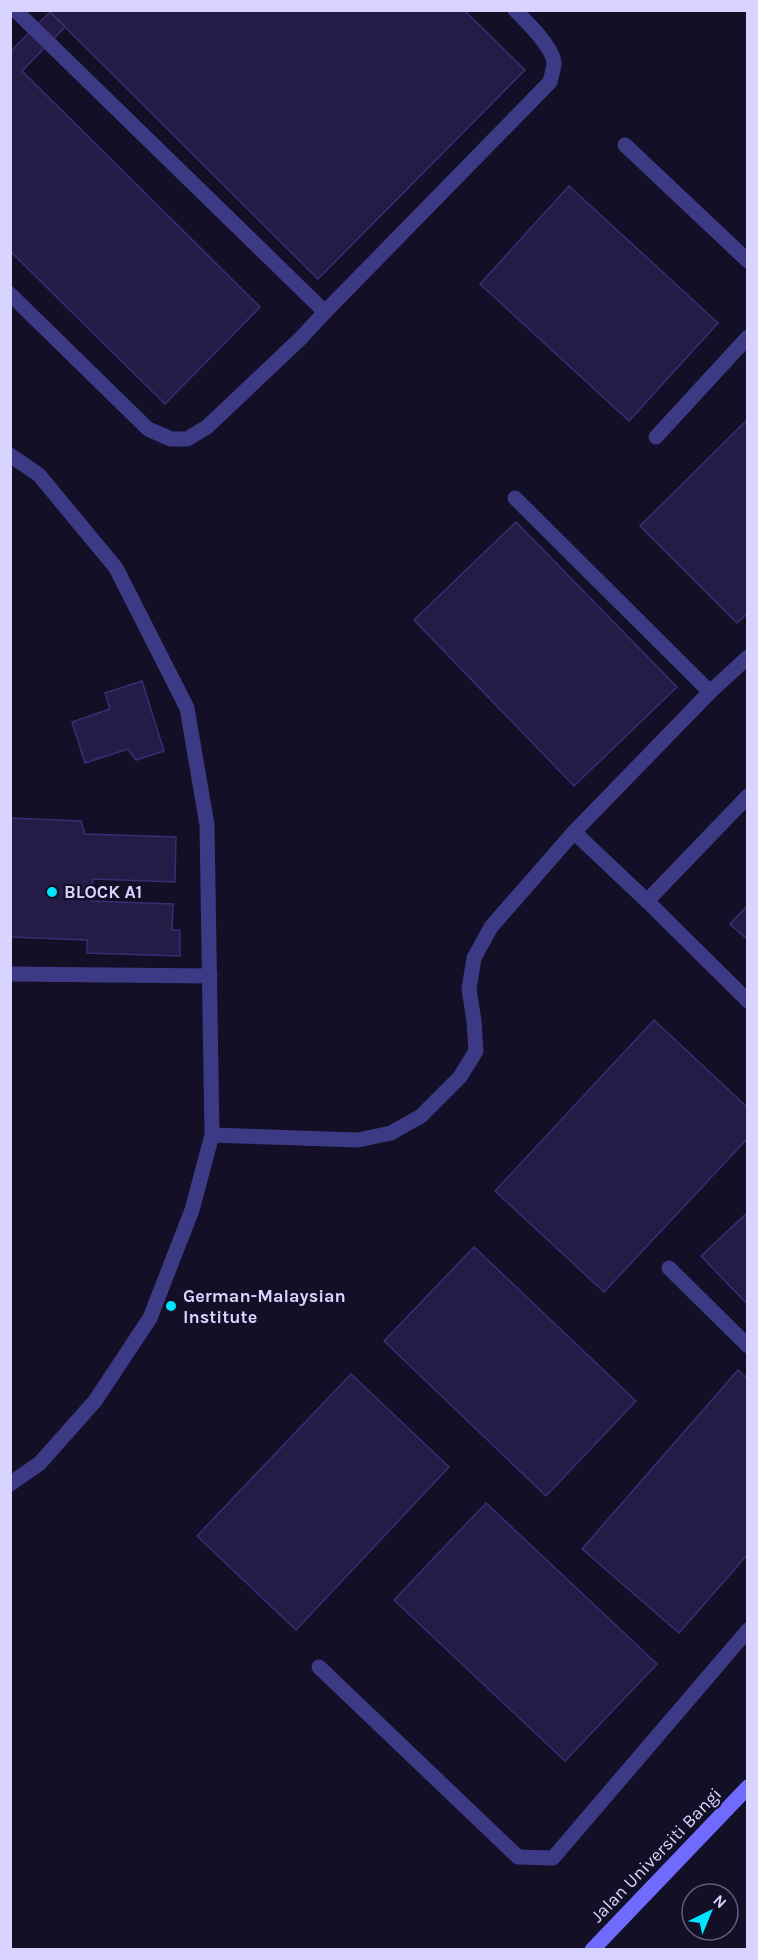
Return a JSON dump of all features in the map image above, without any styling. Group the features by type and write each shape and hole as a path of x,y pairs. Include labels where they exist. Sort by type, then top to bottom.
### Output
{"street":[{"path":"15,10 325,312"},
{"path":"10,294 148,429 171,439 187,439 207,427 302,337 550,82 554,62 546,46 515,10"},
{"path":"625,145 747,261"},
{"path":"656,437 747,337"},
{"path":"10,455 39,475 117,568 187,708 207,825 212,1135 192,1210 150,1318 95,1401 40,1463 10,1484"},
{"path":"515,498 710,692"},
{"path":"212,1135 358,1140 391,1133 421,1116 460,1077 476,1051 469,989 474,958 491,927 574,832 747,657"},
{"path":"647,901 747,796"},
{"path":"574,832 747,1000"},
{"path":"10,974 210,976"},
{"path":"669,1268 747,1346"},
{"path":"320,1667 518,1857 553,1858 747,1630"},
{"name":"Jalan Universiti Bangi","path":"592,1950 747,1787"}],"building":[{"path":"48,10 464,10 525,70 318,279"},
{"path":"50,12 65,27 22,71 260,307 165,404 10,251 10,52"},
{"path":"569,186 718,323 629,421 480,284"},
{"path":"748,419 748,613 737,623 640,526"},
{"path":"516,522 677,687 574,786 414,620"},
{"path":"142,681 164,751 136,760 128,749 85,763 72,722 110,709 105,693"},
{"name":"BLOCK A1","path":"10,818 81,821 85,834 176,837 175,882 93,879 92,901 173,904 172,930 180,930 180,956 87,953 87,940 10,937"},
{"path":"748,905 748,940 730,924"},
{"path":"654,1020 748,1108 748,1138 604,1292 495,1191"},
{"path":"748,1212 748,1305 701,1256"},
{"path":"474,1247 636,1401 546,1496 384,1341"},
{"path":"738,1370 748,1379 748,1554 679,1633 582,1549"},
{"path":"351,1374 449,1467 296,1630 197,1536"},
{"path":"486,1503 657,1664 565,1761 394,1600"}],"place":[{"name":"BLOCK A1","path":"52,892"},
{"name":"German-Malaysian Institute","path":"171,1306"}]}
